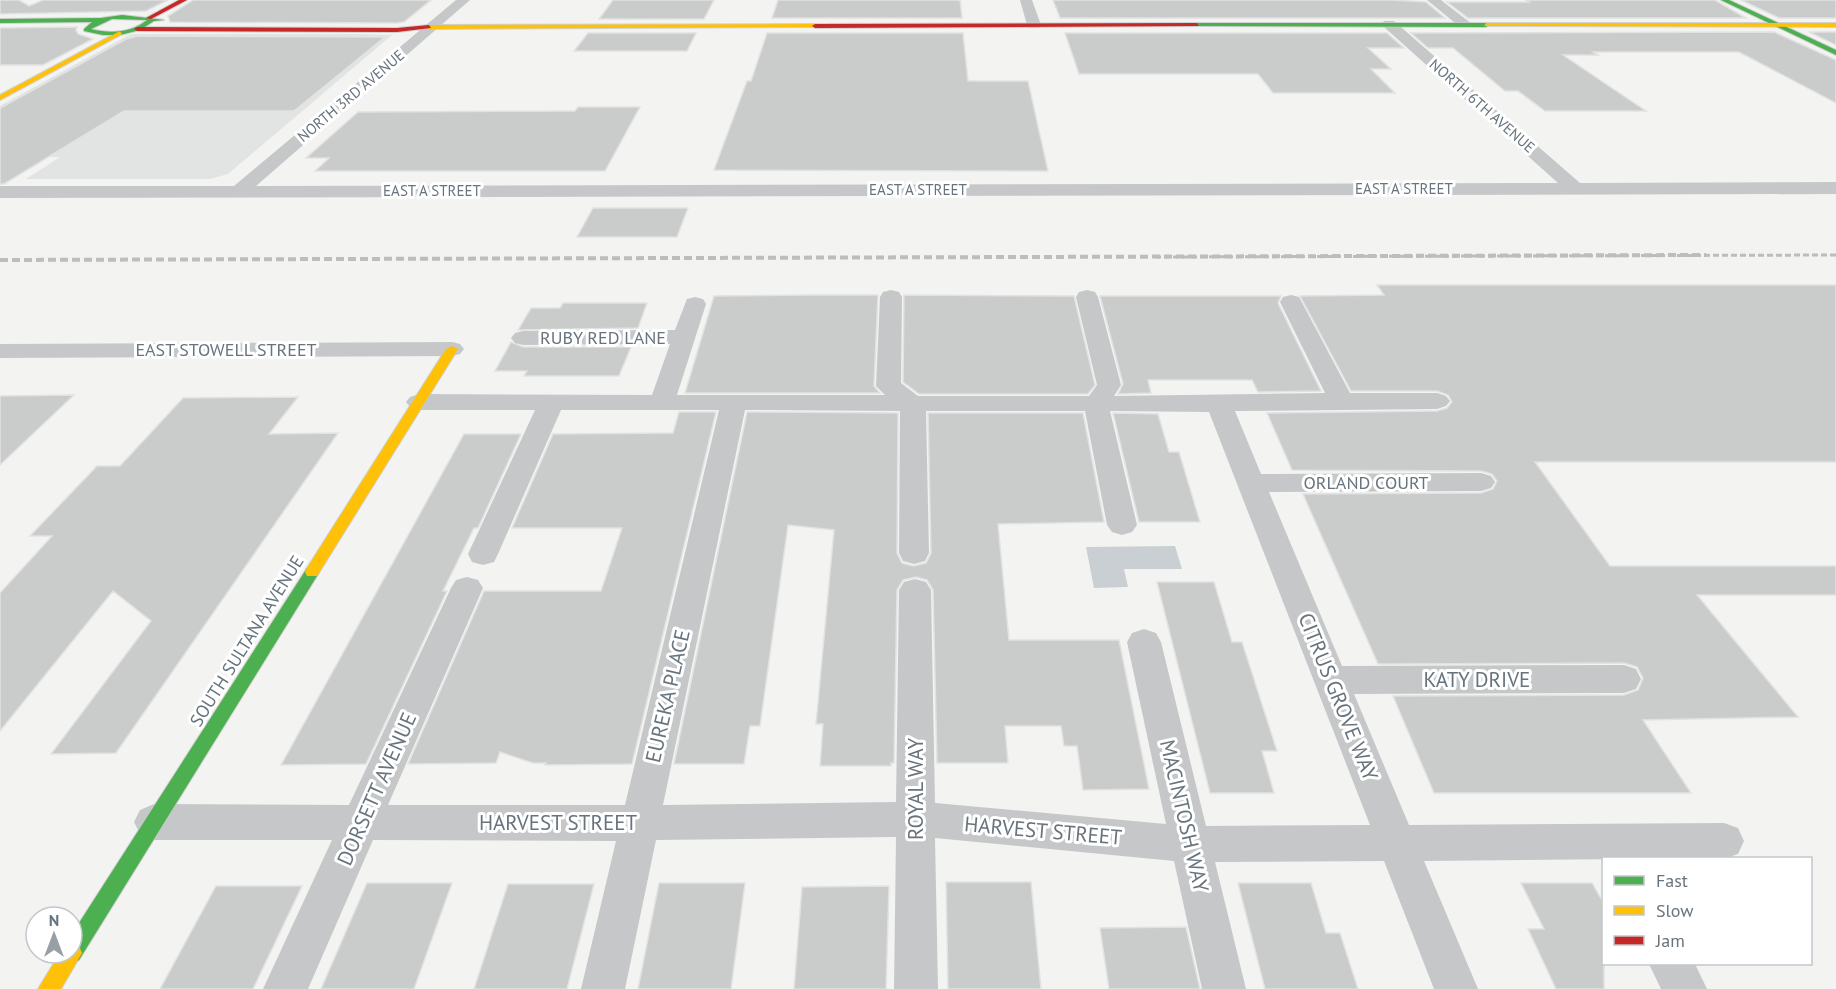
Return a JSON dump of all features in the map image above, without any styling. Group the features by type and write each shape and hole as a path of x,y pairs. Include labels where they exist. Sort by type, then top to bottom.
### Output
{"street":[{"path":"120,17 154,0"},
{"path":"0,30 122,32 148,25 151,19 184,0"},
{"name":"NORTH 3RD AVENUE","path":"238,192 464,0"},
{"path":"1026,0 1034,25"},
{"path":"1433,0 1465,24"},
{"path":"1724,0 1836,53"},
{"path":"0,21 104,20 120,17 408,20 434,26"},
{"path":"59,50 104,20"},
{"name":"NORTH 6TH AVENUE","path":"1389,24 1575,188"},
{"path":"136,29 397,30 434,26 1836,25"},
{"path":"0,98 122,32"},
{"name":"EAST A STREET","path":"0,192 1836,188"},
{"path":"891,297 888,386 913,404"},
{"path":"1087,297 1109,385 1096,404 1122,525"},
{"path":"1291,302 1341,401"},
{"path":"662,403 695,304"},
{"name":"RUBY RED LANE","path":"523,338 684,337"},
{"name":"EAST STOWELL STREET","path":"0,351 452,349"},
{"name":"SOUTH SULTANA AVENUE","path":"84,934 452,349"},
{"path":"419,402 1219,405 1262,401 1437,401"},
{"path":"483,554 551,403"},
{"name":"EUREKA PLACE","path":"603,989 734,403"},
{"path":"913,404 914,553"},
{"name":"CITRUS GROVE WAY","path":"1219,405 1456,989"},
{"name":"ORLAND COURT","path":"1251,483 1481,482"},
{"name":"DORSETT AVENUE","path":"285,989 362,824 467,588"},
{"name":"ROYAL WAY","path":"915,590 916,989"},
{"name":"MACINTOSH WAY","path":"1144,642 1224,989"},
{"name":"KATY DRIVE","path":"1330,680 1624,679"},
{"name":"HARVEST STREET","path":"154,822 639,823 916,819 1191,844 1398,843 1606,850 1724,841"},
{"name":"SOUTH SULTANA AVENUE","path":"49,989 64,965"},
{"path":"1672,965 1685,989"}],"shaded area":[{"path":"129,35 392,35 228,174 210,179 26,179 60,157 0,157 0,106"},
{"path":"1175,546 1182,569 1124,569 1128,587 1094,588 1086,547"}],"building":[{"path":"0,0 19,0 29,6 43,0 168,0 146,11 0,14"},
{"path":"193,0 431,0 404,22 397,23 170,22 168,16"},
{"path":"613,0 714,0 704,19 599,19"},
{"path":"778,0 960,0 962,18 772,18"},
{"path":"1053,0 1392,0 1426,2 1445,18 1060,18"},
{"path":"1526,0 1715,0 1746,18 1468,18 1447,2 1529,2"},
{"path":"1741,0 1836,0 1836,18 1779,18"},
{"path":"77,27 78,34 93,39 43,65 0,65 0,28"},
{"path":"1774,32 1836,60 1836,103 1739,52 1593,52 1598,55 1563,55 1646,111 1545,111 1518,91 1505,91 1453,48 1428,48 1411,33"},
{"path":"1809,32 1836,32 1836,45"},
{"path":"588,33 696,33 687,51 574,51"},
{"path":"767,33 963,33 968,81 1028,81 1048,171 714,170 747,81 751,81"},
{"path":"1065,33 1387,33 1404,48 1368,48 1391,69 1371,69 1395,93 1273,93 1258,74 1079,74"},
{"path":"138,36 385,37 294,111 124,111 4,184 0,184 0,108 126,39"},
{"path":"578,107 640,107 605,171 315,171 329,158 306,158 358,112 575,111"},
{"path":"593,208 688,208 677,237 577,237"},
{"path":"1377,285 1836,285 1836,462 1535,462 1610,566 1836,566 1836,595 1697,595 1798,717 1643,720 1691,793 1434,793 1393,696 1624,695 1638,690 1643,678 1637,667 1624,663 1378,664 1303,494 1481,493 1493,489 1497,481 1492,474 1481,471 1292,470 1267,413 1437,411 1447,408 1452,402 1448,395 1437,391 1351,391 1300,296 1384,295"},
{"path":"878,295 874,386 880,393 685,393 714,296"},
{"path":"904,295 1074,296 1095,385 1088,394 919,394 903,382"},
{"path":"1100,296 1281,296 1278,303 1321,391 1258,392 1252,380 1148,380 1151,393 1118,394 1123,384"},
{"path":"563,303 647,303 638,328 518,330 531,308 560,308"},
{"path":"511,342 523,347 631,347 619,376 524,376 527,371 495,371"},
{"path":"74,395 0,465 0,396"},
{"path":"298,397 269,434 338,433 116,753 51,754 151,621 113,591 0,731 0,593 52,536 30,536 97,466 120,466 183,398"},
{"path":"679,412 716,412 632,764 545,765 546,763 533,763 500,752 496,763 408,764 484,591 601,591 622,528 512,528 553,434 673,433"},
{"path":"747,412 898,413 897,553 902,563 913,566 926,563 931,553 928,413 1083,413 1104,522 998,524 1009,640 1119,640 1149,789 1083,790 1077,746 1064,746 1061,726 1005,726 1008,763 937,763 933,590 927,580 916,577 903,580 897,590 894,763 891,763 891,766 820,766 823,724 816,724 834,530 788,525 760,726 750,726 744,764 674,764"},
{"path":"1113,413 1158,414 1169,452 1179,452 1200,522 1139,522"},
{"path":"464,434 521,434 478,528 474,528 443,591 447,591 366,764 281,765"},
{"path":"1157,582 1214,582 1232,642 1242,642 1277,751 1262,751 1274,793 1210,793"},
{"path":"946,882 1031,882 1041,989 948,989"},
{"path":"367,883 452,883 414,989 321,989"},
{"path":"659,883 745,883 731,989 638,989"},
{"path":"1238,883 1311,883 1326,933 1340,933 1358,989 1265,989"},
{"path":"1521,883 1592,883 1602,900 1604,989 1556,989 1528,929 1544,929"},
{"path":"508,884 594,884 567,989 474,989"},
{"path":"216,886 302,886 253,989 160,989"},
{"path":"889,886 886,989 794,989 802,887"},
{"path":"1186,927 1200,989 1109,989 1100,928"}],"railway":[{"path":"0,260 1706,255"},
{"path":"1155,257 1836,255"}],"traffic: fast":[{"path":"1724,0 1836,53"},
{"path":"152,20 129,32 103,34 86,30 102,20 112,18 132,17 161,20"},
{"path":"0,21 104,20"},
{"path":"1197,25 1486,25"},
{"path":"84,934 312,572"}],"traffic: slow":[{"path":"1486,25 1836,25"},
{"path":"429,27 815,26"},
{"path":"0,98 120,33"},
{"path":"312,572 452,349"},
{"path":"49,989 64,965"}],"traffic: jam":[{"path":"149,18 184,0"},
{"path":"815,26 1197,25"},
{"path":"137,29 397,30 429,27"}]}
